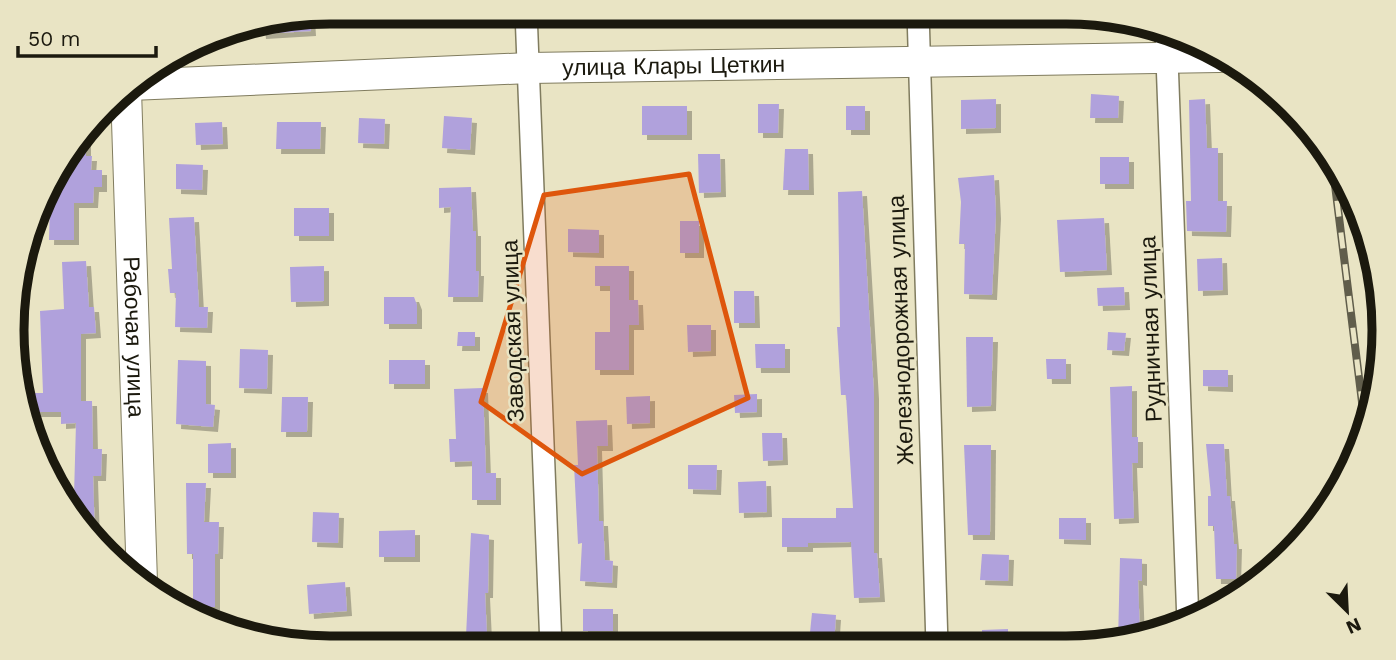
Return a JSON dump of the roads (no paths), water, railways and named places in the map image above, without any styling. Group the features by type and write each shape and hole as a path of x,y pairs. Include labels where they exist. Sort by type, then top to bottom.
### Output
{"street":[{"name":"Заводская улица","path":"527,24 551,636"},
{"name":"Железнодорожная улица","path":"918,24 937,636"},
{"name":"улица Клары Цеткин","path":"149,84 529,68 919,62 1166,45 1187,50"},
{"name":"Рудничная улица","path":"1166,45 1188,610"},
{"name":"Рабочая улица","path":"126,102 142,570"}],"railway":[{"path":"1335,185 1362,404"}]}
